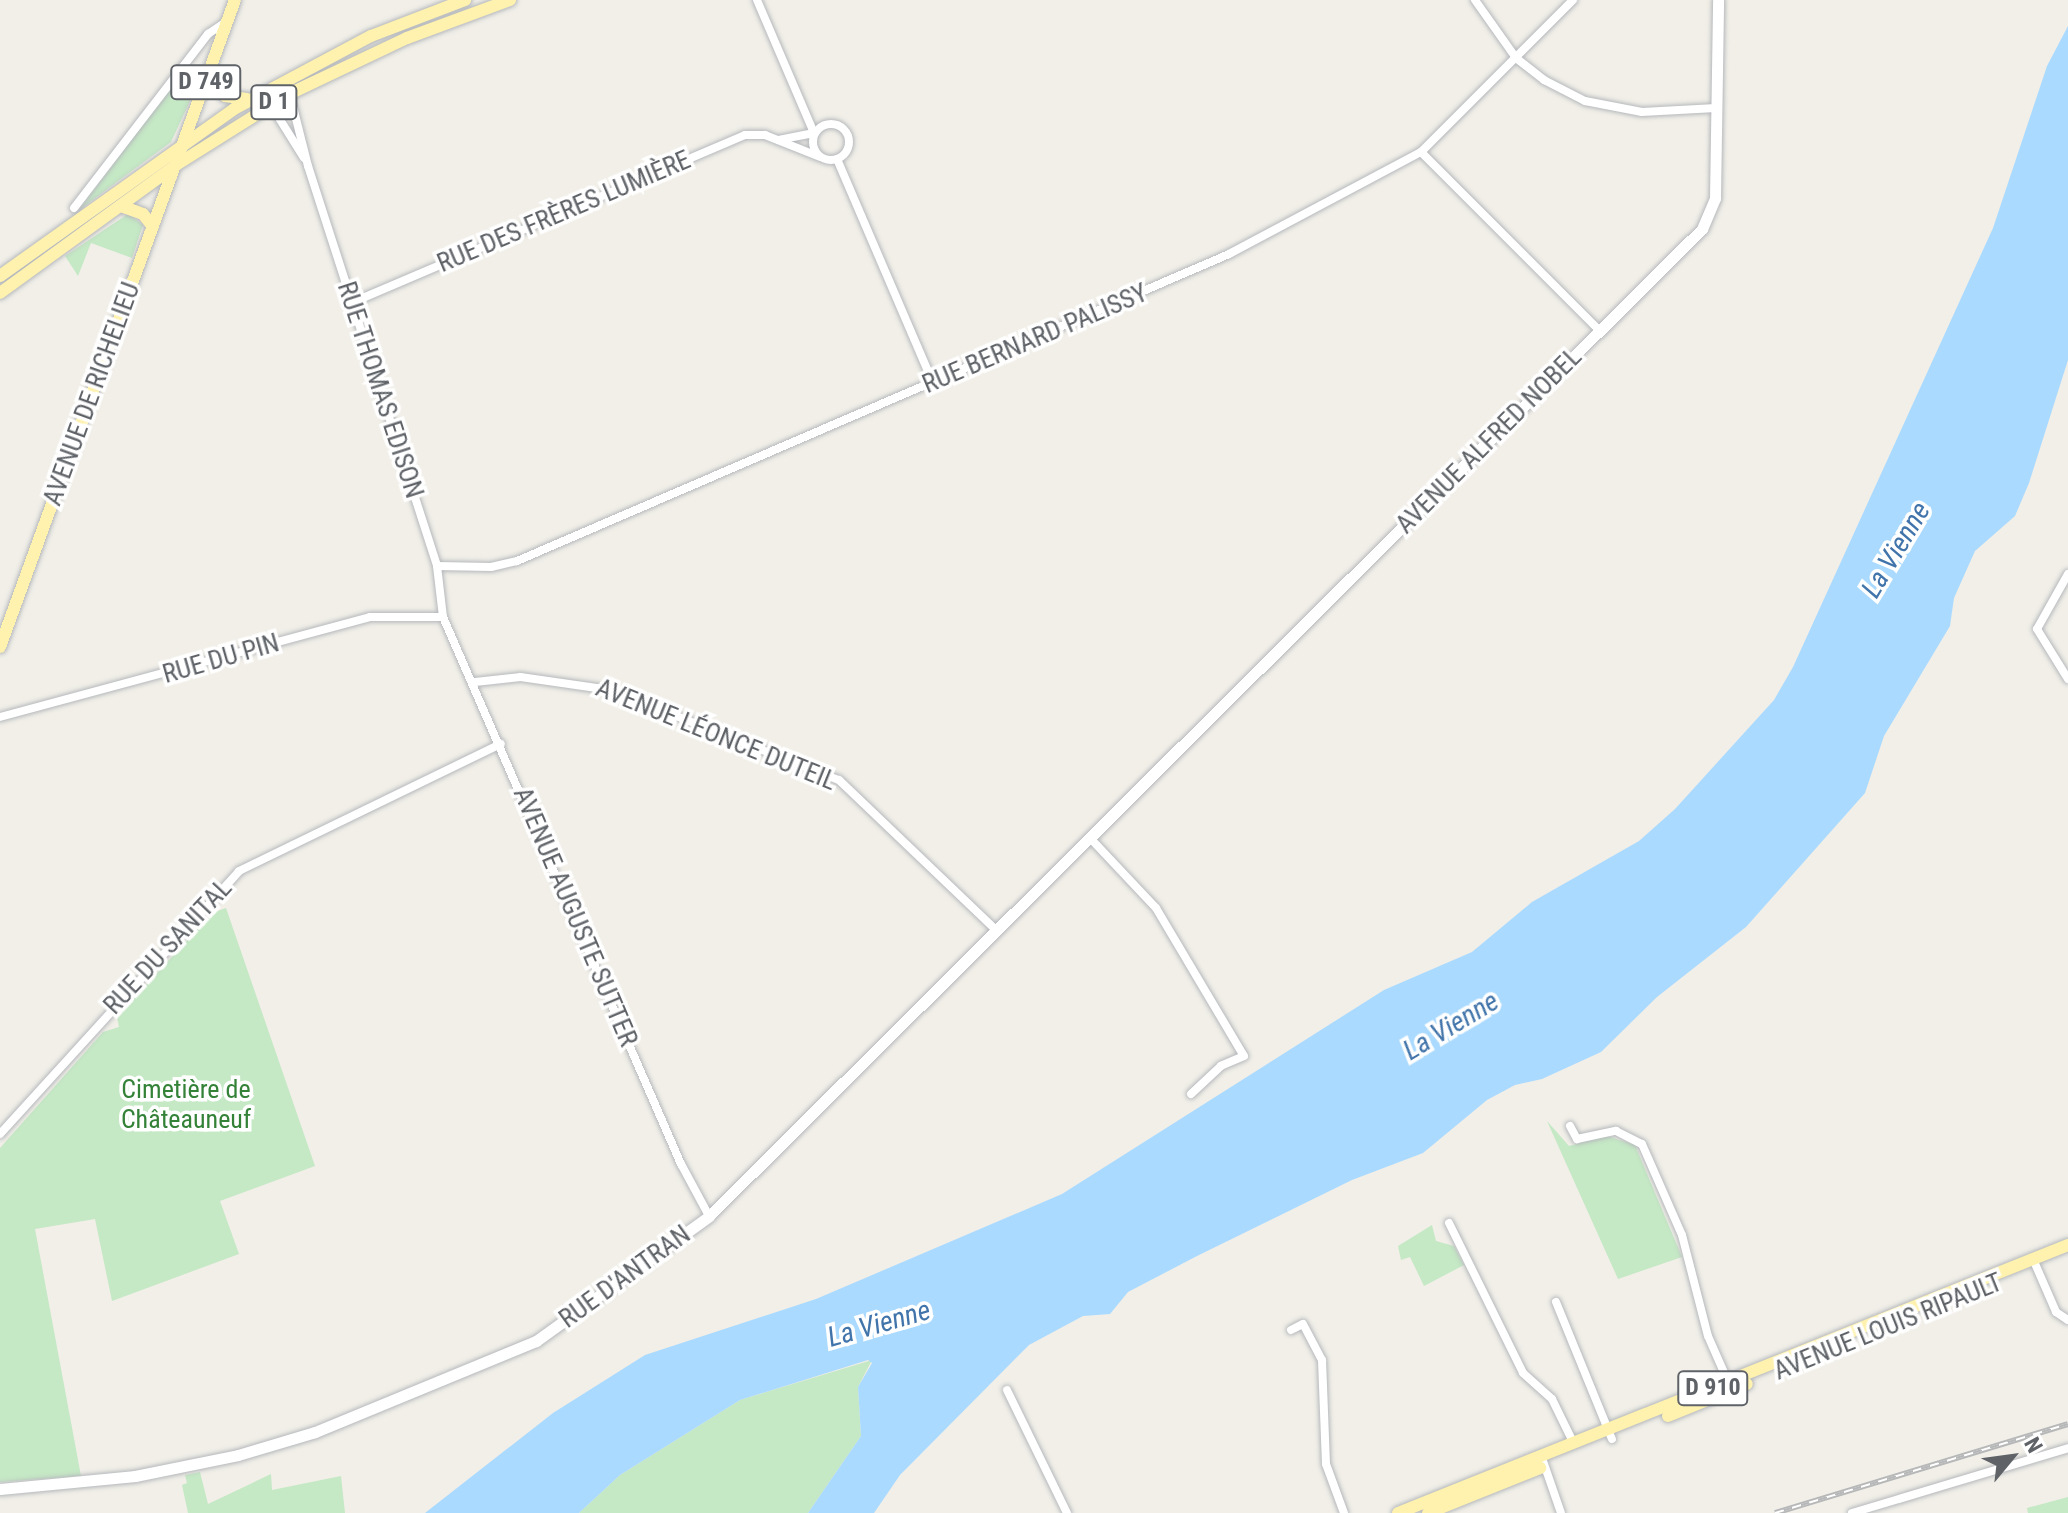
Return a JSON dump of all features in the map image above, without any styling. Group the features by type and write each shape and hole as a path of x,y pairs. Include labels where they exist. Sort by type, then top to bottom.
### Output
{"main road":[{"name":"D 749","path":"185,141 235,0"},
{"name":"D 1","path":"0,276 185,141 251,99 371,36 465,0"},
{"name":"D 1","path":"0,293 176,165 269,105 392,44 510,0"},
{"path":"207,78 225,96 251,99"},
{"name":"AVENUE DE RICHELIEU","path":"0,647 185,141"},
{"path":"121,206 143,214 153,227"},
{"name":"D 910","path":"2032,1264 2068,1245"},
{"name":"D 910","path":"2032,1264 2068,1254"},
{"name":"AVENUE LOUIS RIPAULT","path":"1428,1513 1543,1462 2032,1264"},
{"name":"AVENUE LOUIS RIPAULT","path":"1398,1513 1543,1462 1574,1445 1610,1435"}],"street":[{"path":"757,0 814,133 812,144 820,157 837,159"},
{"path":"1475,0 1516,58 1559,89 1613,109 1716,108"},
{"name":"RUE BERNARD PALISSY","path":"437,566 491,567 517,561 1229,254 1421,152 1573,0"},
{"name":"AVENUE ALFRED NOBEL","path":"1110,817 1709,219 1715,198 1718,0"},
{"path":"74,208 208,34 226,22"},
{"path":"179,70 207,78"},
{"path":"280,82 291,93"},
{"name":"RUE THOMAS EDISON","path":"267,90 269,105 308,166"},
{"name":"RUE THOMAS EDISON","path":"291,93 308,166 437,566 443,617"},
{"path":"814,133 828,123 845,130 849,146 837,159"},
{"name":"RUE DES FRÈRES LUMIÈRE","path":"351,303 750,133 778,140 820,157"},
{"name":"RUE DES FRÈRES LUMIÈRE","path":"778,140 814,133"},
{"path":"1421,152 1600,331"},
{"path":"837,159 933,383"},
{"path":"2068,574 2037,629 2068,679"},
{"name":"RUE DU PIN","path":"0,717 370,617 443,617"},
{"name":"AVENUE AUGUSTE SUTTER","path":"443,617 475,682 681,1164 709,1216"},
{"name":"AVENUE LÉONCE DUTEIL","path":"475,682 521,677 610,690 839,780 996,930"},
{"name":"RUE DU SANITAL","path":"0,1134 239,871 501,744"},
{"name":"RUE D'ANTRAN","path":"0,1489 135,1476 238,1455 315,1432 536,1341 709,1216 1110,817"},
{"path":"1090,838 1156,908 1244,1056 1221,1066 1191,1094"},
{"path":"1570,1126 1577,1139 1616,1131 1642,1144 1682,1235 1708,1336 1730,1386"},
{"path":"1449,1223 1523,1373 1552,1399 1574,1445"},
{"path":"2032,1264 2056,1312 2068,1320"},
{"path":"1556,1302 1610,1435"},
{"path":"1291,1330 1303,1324 1322,1360 1326,1464 1344,1513"},
{"path":"1007,1390 1067,1513"},
{"path":"1852,1513 2068,1448"},
{"path":"1543,1462 1561,1513"}],"green space":[{"path":"185,79 196,88 171,142 79,210 176,81"},
{"path":"128,214 143,225 132,258 91,243 78,276 65,256"},
{"name":"Cimetière de Châteauneuf","path":"226,908 315,1166 220,1201 239,1254 112,1301 95,1219 35,1229 81,1476 0,1482 0,1148 103,1032 119,1027 117,1017 212,913"},
{"path":"1547,1121 1569,1146 1607,1136 1635,1145 1682,1257 1618,1279"},
{"path":"1432,1225 1436,1241 1454,1246 1464,1265 1424,1286 1410,1257 1401,1260 1398,1246"},
{"path":"872,1360 858,1387 861,1436 808,1513 579,1513 620,1475 740,1400"},
{"path":"200,1472 208,1504 271,1474 272,1490 341,1476 345,1513 188,1513 182,1485 187,1483 185,1475"},
{"path":"2068,1497 2068,1513 2028,1513 2027,1508"}],"water":[{"name":"La Vienne","path":"2068,26 2068,360 2029,483 2015,516 1975,551 1954,598 1950,626 1884,736 1865,793 1746,927 1657,997 1601,1052 1542,1079 1515,1085 1487,1100 1423,1153 1352,1180 1197,1256 1128,1292 1110,1314 1083,1316 1029,1345 900,1475 874,1513 808,1513 861,1436 858,1387 872,1363 868,1360 740,1400 620,1475 579,1513 425,1513 553,1413 645,1355 816,1299 1062,1194 1384,990 1472,952 1532,902 1639,841 1675,809 1774,700 1793,667 1993,228 2047,66"}],"railway":[{"path":"1775,1513 2068,1424"}]}
